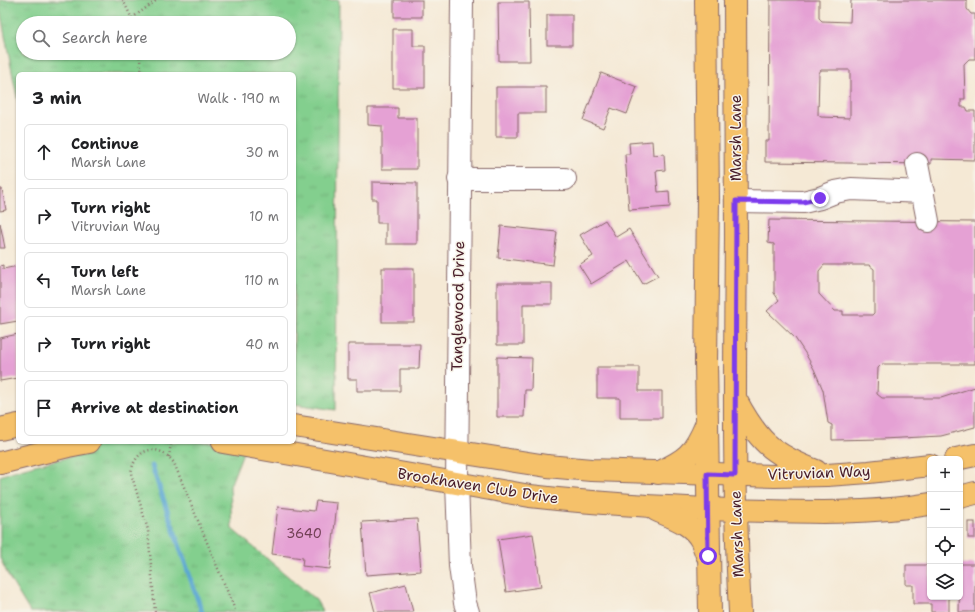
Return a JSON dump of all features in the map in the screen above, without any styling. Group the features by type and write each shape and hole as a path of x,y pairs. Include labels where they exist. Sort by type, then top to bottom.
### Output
{"main road":[{"name":"Marsh Lane","path":"706,0 708,199 706,362 707,509 710,612"},
{"name":"Marsh Lane","path":"735,0 735,475 736,545 740,612"},
{"path":"708,199 736,201"},
{"path":"735,398 744,416 764,442 774,451 798,464 827,475"},
{"path":"657,473 679,463 691,453 699,442 707,422"},
{"path":"0,429 16,425"},
{"name":"Brookhaven Club Drive","path":"296,426 547,466 591,470 707,474"},
{"path":"0,463 79,444"},
{"name":"Brookhaven Club Drive","path":"233,444 560,500 736,510"},
{"path":"963,458 975,455"},
{"name":"Vitruvian Way","path":"707,474 827,475 927,465"},
{"path":"963,496 975,493"},
{"path":"736,510 855,512 905,508 927,504"},
{"path":"649,506 678,520 694,531 700,539 708,556"}],"street":[{"name":"Tanglewood Drive","path":"462,0 457,483 460,566 465,603 468,612"},
{"path":"916,164 928,221"},
{"path":"459,179 565,179"},
{"path":"736,201 803,202 820,198 835,192 851,190 923,192"}],"path":[{"path":"124,0 131,16"},
{"path":"135,16 157,0"},
{"path":"140,60 142,72"},
{"path":"169,457 171,444"},
{"path":"155,612 148,530 131,473 132,465 136,458 141,453 148,450 163,452 174,464 236,612"}],"green space":[{"path":"0,0 339,0 336,410 296,404 296,72 16,72 16,93 0,10"},
{"path":"85,444 246,444 230,486 232,529 316,600 323,612 30,612 10,579 0,558 0,476 32,466 87,454"}],"building":[{"path":"394,0 422,0 422,17 394,17"},
{"path":"770,0 819,0 819,18 822,21 850,22 851,0 967,0 967,9 971,14 975,14 975,59 969,59 964,64 965,99 961,99 961,107 966,107 968,111 975,111 975,160 931,159 931,164 765,162 765,141 769,141","holes":["821,70 850,70 850,118 821,117 818,115 819,73"]},
{"path":"498,2 529,2 530,61 499,61"},
{"path":"547,15 572,15 572,45 547,45"},
{"path":"393,29 413,29 413,46 425,46 425,88 393,88"},
{"path":"601,73 637,87 627,114 611,108 603,128 583,120"},
{"path":"496,87 546,87 546,113 518,113 518,137 496,137"},
{"path":"368,108 398,108 398,118 417,118 417,169 382,169 382,126 368,125"},
{"path":"652,141 653,155 664,154 665,170 656,171 658,192 669,191 670,207 629,210 625,154 630,154 629,143"},
{"path":"372,182 417,183 417,244 386,244 386,223 377,223 377,199 372,199"},
{"path":"0,189 2,189 6,210 0,211"},
{"path":"605,220 616,237 629,229 658,276 643,284 629,261 591,284 579,265 593,256 580,235"},
{"path":"769,220 975,222 975,364 882,364 878,368 877,394 882,398 941,398 975,387 975,427 941,436 832,440 832,425 828,423 823,390 814,369 795,338 767,311 779,300 774,293 774,244 768,243","holes":["824,265 869,265 874,269 874,313 872,315 843,315 843,311 835,311 819,294 819,271"]},
{"path":"0,223 5,248 0,248"},
{"path":"501,226 557,232 553,265 498,258"},
{"path":"3,265 3,269 16,266 16,321 0,324 0,266"},
{"path":"382,268 414,268 414,322 382,322"},
{"path":"497,283 552,283 552,304 523,304 523,345 497,345"},
{"path":"16,334 16,378 0,381 0,338"},
{"path":"348,344 420,344 419,369 400,369 400,391 357,391 357,379 348,379"},
{"path":"497,357 532,358 531,390 525,390 524,417 497,417"},
{"path":"597,367 639,367 639,391 662,391 662,418 620,418 620,398 597,398"},
{"path":"316,501 337,503 330,569 302,566 303,558 272,554 278,507 314,511"},
{"path":"417,519 421,571 366,575 362,522"},
{"path":"968,522 975,522 975,538 968,538"},
{"path":"533,534 541,587 506,592 498,539"},
{"path":"963,564 975,564 975,612 959,612 959,600 963,600"},
{"path":"906,565 927,565 927,600 949,600 949,612 931,612 931,604 913,604 913,585 906,585"},
{"path":"406,584 413,612 375,612 370,593"}],"waterway":[{"path":"152,466 202,612"}],"route":[{"path":"708,556 707,474 735,475 736,201 803,202 820,198"}]}
